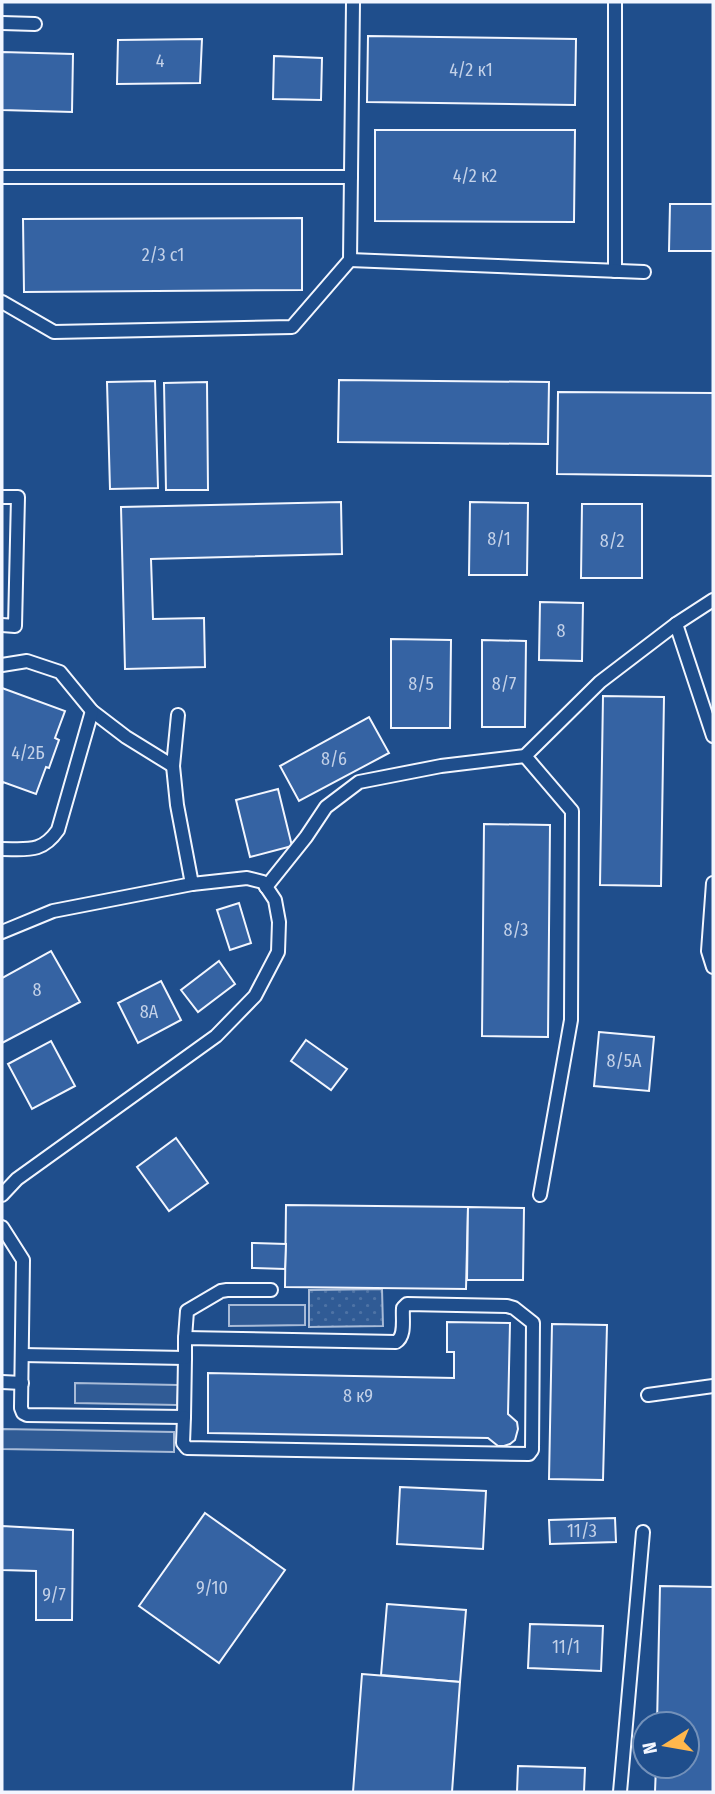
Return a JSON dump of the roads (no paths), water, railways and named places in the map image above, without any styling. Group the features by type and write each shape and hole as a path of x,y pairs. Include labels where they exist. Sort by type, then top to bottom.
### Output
{"lane":[{"path":"2,302 54,332 292,327 351,260 353,2"},
{"path":"615,2 615,271"},
{"path":"2,23 35,24"},
{"path":"2,177 351,177"},
{"path":"351,260 644,272"},
{"path":"2,497 18,498 15,626 2,625"},
{"path":"266,887 326,807 359,782 441,766 525,757 600,682 676,624 713,600"},
{"path":"676,624 713,736"},
{"path":"2,665 26,661 60,672 92,711 126,737 173,766"},
{"path":"2,849 33,849 50,842 58,830 92,711"},
{"path":"178,715 173,766 177,805 192,884"},
{"path":"525,757 572,811 571,1020 540,1195"},
{"path":"2,932 53,911 192,884 247,877 263,882 275,900 279,922 278,952 255,996 216,1036 17,1179 2,1195"},
{"path":"713,883 708,951 713,967"},
{"path":"2,1227 23,1260 23,1413 184,1417"},
{"path":"185,1338 396,1342 402,1336 402,1308 407,1304 510,1306 531,1320 534,1329 532,1450 528,1454 187,1448 183,1443 185,1338 187,1311 227,1290 271,1290"},
{"path":"22,1355 185,1358"},
{"path":"2,1382 22,1383"},
{"path":"648,1395 713,1386"},
{"path":"620,1792 643,1532"}]}
